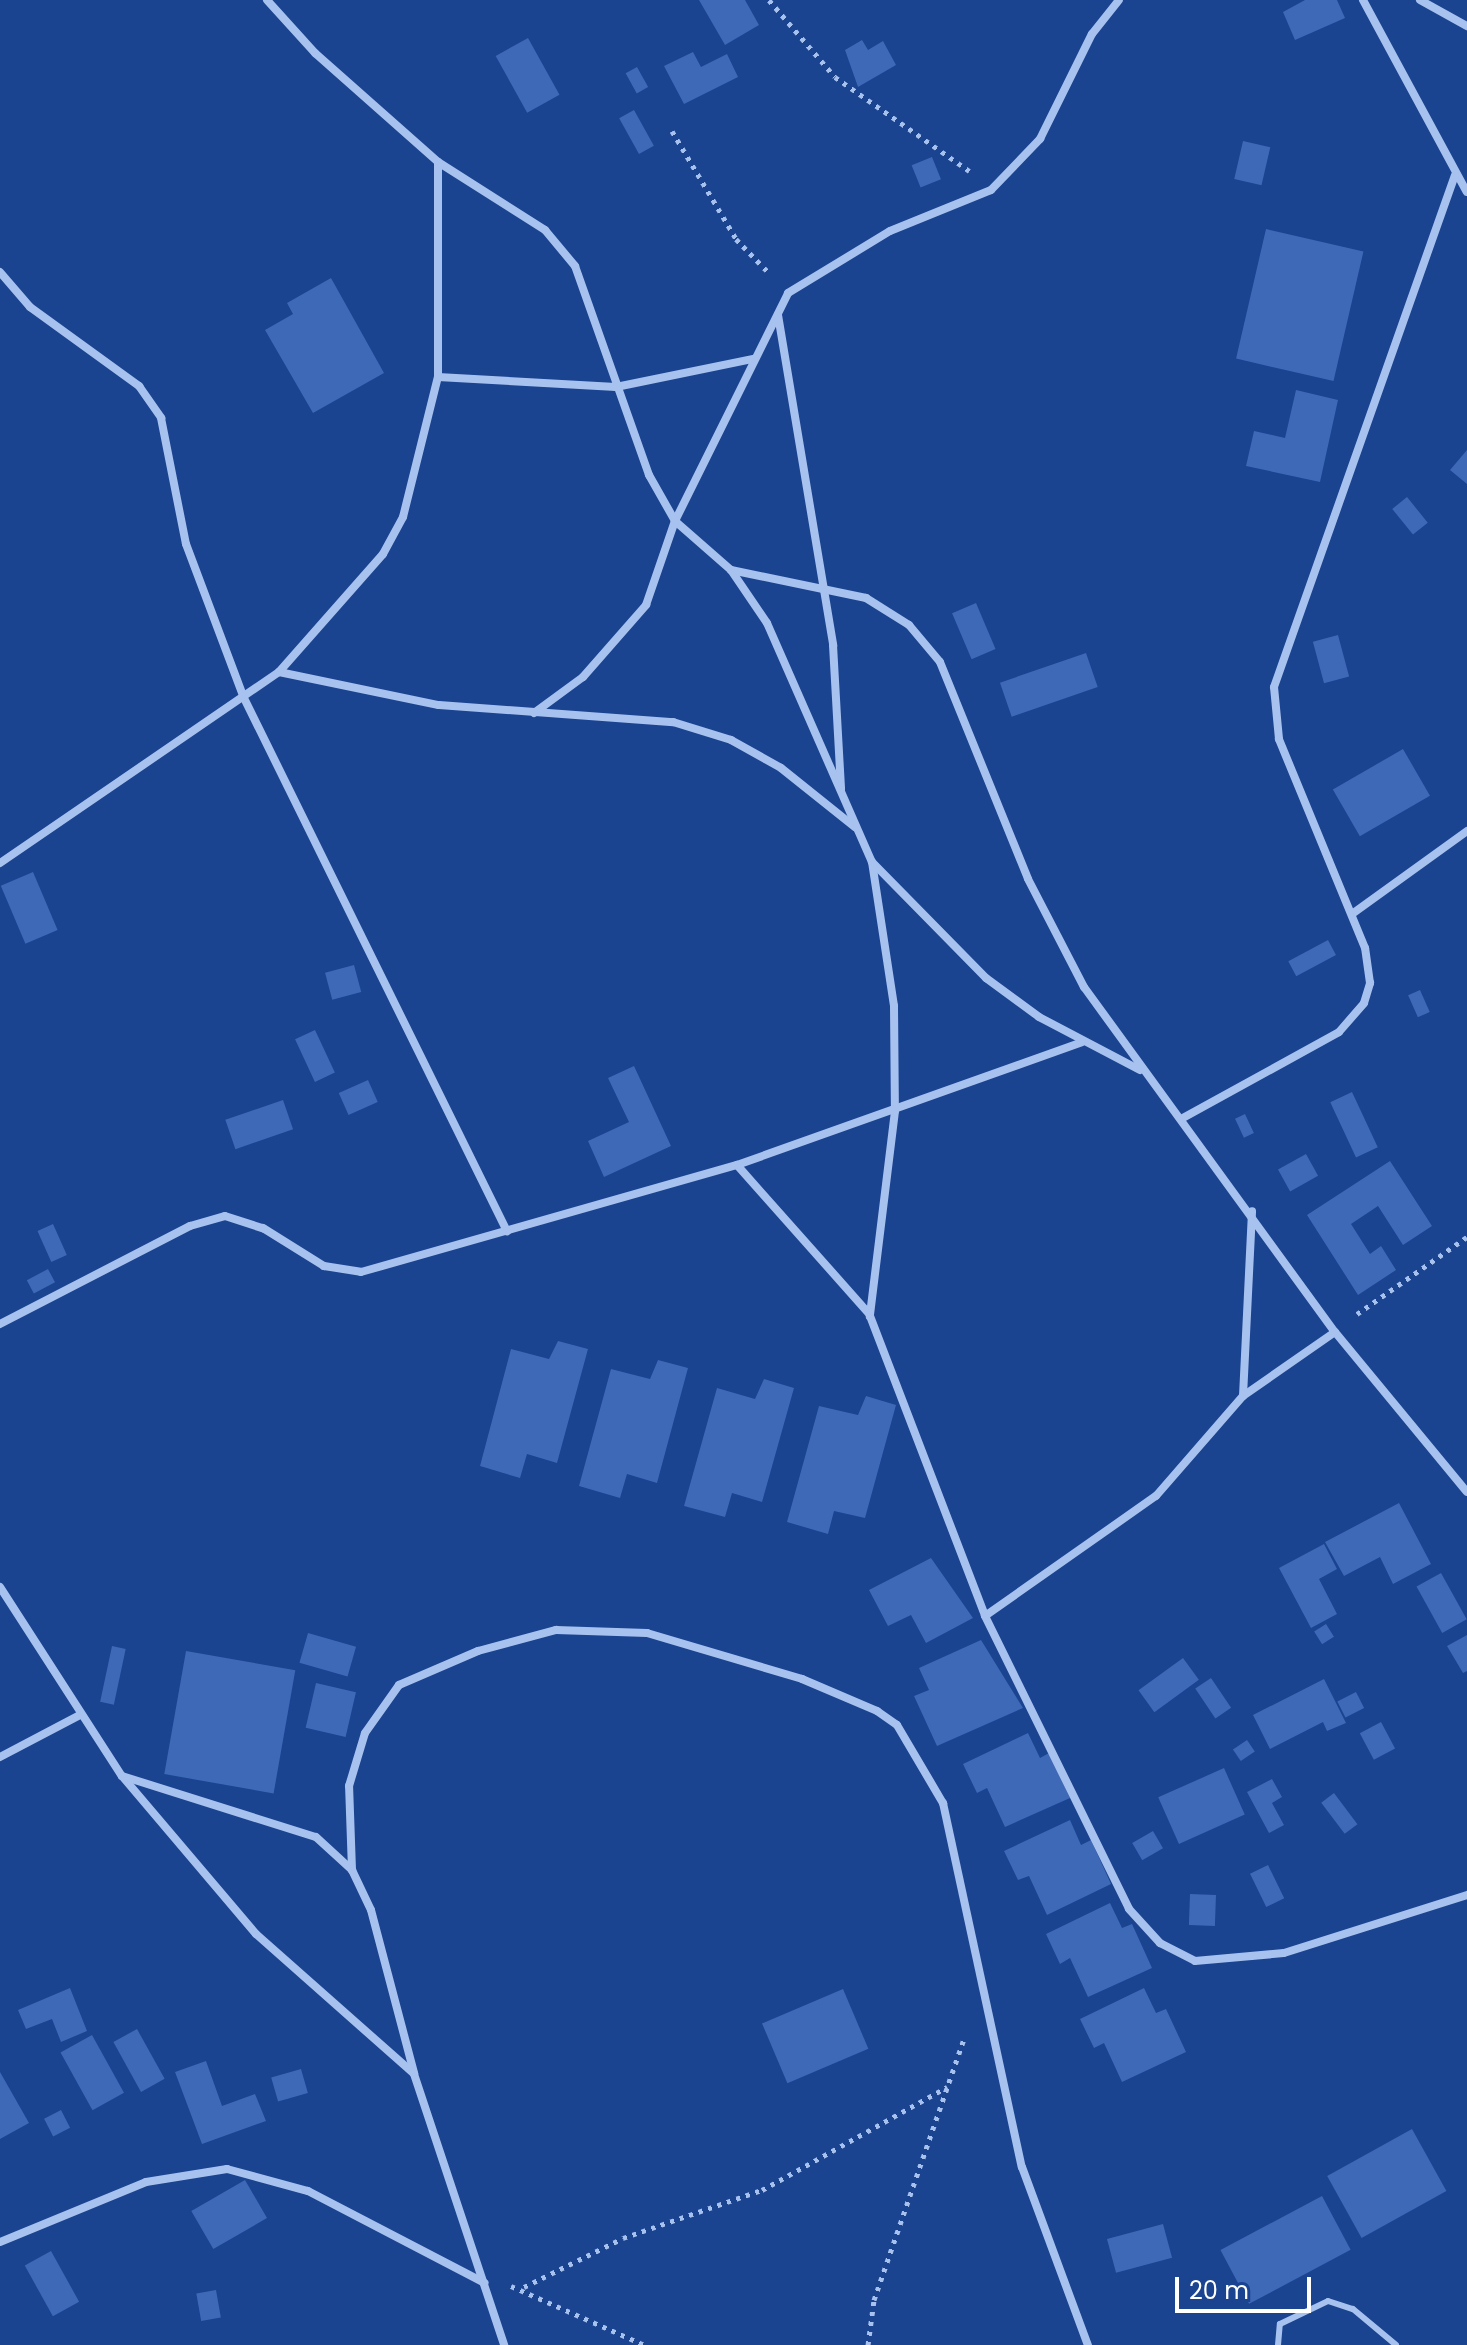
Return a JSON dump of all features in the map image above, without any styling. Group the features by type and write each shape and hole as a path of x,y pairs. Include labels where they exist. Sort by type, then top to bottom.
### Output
{"street":[{"path":"267,0 315,53 438,162 545,230 575,266 593,301 616,387 675,521 731,570 767,623 872,862 894,1006 895,1111 870,1316"},
{"path":"534,713 583,677 646,605 675,521 788,293 890,231 991,190 1040,139 1092,34 1119,0"},
{"path":"1363,0 1455,175 1467,192"},
{"path":"1420,0 1467,26"},
{"path":"0,863 279,672 351,596 403,517 438,377 438,162"},
{"path":"1181,1119 1339,1032 1364,1003 1370,983 1352,914 1279,739 1274,687 1455,175"},
{"path":"0,272 30,307 139,386 161,418 186,544 243,696 507,1231"},
{"path":"778,315 841,711 841,794"},
{"path":"438,377 616,387 753,359"},
{"path":"731,570 822,584 866,598 909,625 940,662 1028,879 1084,987 1140,1070 1252,1211 1335,1332 1467,1492"},
{"path":"279,672 439,705 673,722 731,740 781,768 859,830"},
{"path":"1352,914 1467,831"},
{"path":"872,862 986,978 1082,1042 1140,1070"},
{"path":"0,1324 190,1226 225,1216 263,1228 324,1266 361,1272 737,1165 1082,1042"},
{"path":"737,1165 870,1316 985,1616 1129,1909 1160,1943 1195,1961 1284,1953 1467,1895"},
{"path":"1243,1396 1252,1211"},
{"path":"985,1616 1156,1496 1243,1396 1335,1332"},
{"path":"0,1587 122,1776 256,1934 414,2074"},
{"path":"352,1870 349,1786 365,1733 399,1685 478,1651 556,1630 647,1633 802,1679 897,1725 943,1803 1022,2167 1088,2345"},
{"path":"0,1757 80,1715"},
{"path":"122,1776 316,1837 352,1870 371,1910 414,2074 504,2345"},
{"path":"0,2242 146,2182 227,2169 308,2191 486,2284"}],"lane":[{"path":"1278,2345 1280,2324 1328,2301 1353,2309 1396,2345"}],"path":[{"path":"769,0 835,77 991,190"},
{"path":"672,131 736,239 788,293"},
{"path":"1335,1332 1407,1273 1467,1237"},
{"path":"868,2345 874,2300 981,1989"},
{"path":"524,2287 623,2238 762,2190 947,2087"},
{"path":"486,2284 524,2287 645,2345"}],"building":[{"path":"699,0 745,0 759,25 725,45"},
{"path":"1305,0 1337,0 1345,18 1295,40 1283,12"},
{"path":"528,38 560,95 527,113 496,56"},
{"path":"862,40 868,50 883,41 896,65 858,87 845,50"},
{"path":"693,52 701,67 727,54 738,77 684,104 664,66"},
{"path":"637,67 648,87 637,93 626,73"},
{"path":"634,110 654,146 639,154 619,118"},
{"path":"1243,141 1270,147 1262,185 1234,179"},
{"path":"932,157 941,179 921,187 912,165"},
{"path":"1266,229 1363,251 1334,381 1236,359"},
{"path":"331,278 384,373 313,413 265,330 293,314 287,303"},
{"path":"1296,390 1338,400 1320,482 1246,466 1254,431 1285,438"},
{"path":"1467,450 1467,484 1450,470"},
{"path":"1407,497 1428,523 1413,535 1392,509"},
{"path":"976,603 996,649 972,659 952,613"},
{"path":"1338,635 1349,677 1324,683 1313,642"},
{"path":"1086,653 1098,687 1012,717 1000,683"},
{"path":"1403,749 1430,796 1360,836 1333,790"},
{"path":"33,872 58,930 25,944 1,886"},
{"path":"1328,940 1336,955 1296,976 1288,961"},
{"path":"354,965 361,992 332,1000 325,973"},
{"path":"1420,990 1430,1012 1418,1017 1408,995"},
{"path":"315,1030 335,1073 315,1082 295,1039"},
{"path":"634,1066 671,1146 604,1177 588,1141 629,1122 608,1078"},
{"path":"368,1080 378,1102 349,1115 339,1093"},
{"path":"1352,1092 1378,1147 1356,1157 1330,1102"},
{"path":"283,1100 293,1129 235,1149 225,1120"},
{"path":"1245,1114 1254,1133 1244,1138 1235,1119"},
{"path":"1306,1154 1318,1176 1290,1191 1278,1170"},
{"path":"1390,1161 1432,1226 1403,1245 1378,1206 1351,1224 1370,1254 1381,1246 1396,1270 1358,1295 1307,1215"},
{"path":"53,1224 67,1255 51,1262 37,1231"},
{"path":"48,1269 55,1282 34,1294 27,1280"},
{"path":"558,1341 588,1349 557,1463 527,1454 520,1478 480,1466 511,1349 549,1359"},
{"path":"658,1360 688,1368 657,1483 627,1474 620,1498 579,1486 611,1369 650,1379"},
{"path":"764,1379 794,1388 762,1502 732,1493 725,1517 684,1506 717,1388 755,1399"},
{"path":"866,1396 896,1405 865,1518 834,1511 828,1534 787,1522 819,1406 858,1415"},
{"path":"1399,1503 1431,1564 1393,1584 1380,1557 1344,1576 1325,1542"},
{"path":"1324,1544 1337,1569 1319,1579 1337,1614 1311,1628 1279,1568"},
{"path":"931,1558 973,1618 926,1643 911,1615 888,1626 869,1590"},
{"path":"1441,1573 1467,1619 1442,1633 1417,1587"},
{"path":"1326,1624 1334,1637 1322,1644 1314,1631"},
{"path":"308,1633 356,1647 348,1677 299,1663"},
{"path":"1467,1635 1467,1671 1463,1673 1447,1646"},
{"path":"981,1640 1023,1708 937,1746 914,1696 929,1690 919,1668"},
{"path":"112,1646 126,1649 114,1705 100,1702"},
{"path":"186,1651 295,1670 274,1793 164,1774"},
{"path":"1183,1658 1199,1680 1154,1712 1139,1690"},
{"path":"1211,1678 1231,1708 1215,1718 1195,1689"},
{"path":"1324,1679 1346,1723 1327,1731 1323,1722 1270,1749 1253,1715"},
{"path":"316,1683 356,1692 346,1737 306,1728"},
{"path":"1356,1692 1364,1708 1345,1718 1337,1702"},
{"path":"1381,1722 1395,1748 1374,1760 1360,1733"},
{"path":"1028,1733 1040,1758 1049,1753 1070,1798 1005,1827 987,1788 977,1793 963,1764"},
{"path":"1247,1740 1255,1752 1241,1761 1233,1750"},
{"path":"1224,1768 1245,1815 1179,1844 1158,1797"},
{"path":"1272,1779 1282,1797 1272,1803 1284,1825 1269,1833 1247,1792"},
{"path":"1334,1793 1357,1824 1345,1834 1321,1803"},
{"path":"1070,1820 1081,1845 1091,1840 1111,1884 1047,1915 1029,1876 1018,1880 1004,1851"},
{"path":"1153,1831 1163,1848 1142,1860 1132,1843"},
{"path":"1268,1865 1284,1898 1266,1907 1250,1874"},
{"path":"1190,1894 1216,1895 1215,1926 1189,1925"},
{"path":"1110,1903 1122,1928 1132,1924 1152,1968 1088,1997 1070,1958 1060,1964 1046,1934"},
{"path":"70,1988 87,2031 61,2042 52,2019 26,2029 18,2010"},
{"path":"1144,1988 1156,2013 1166,2009 1186,2052 1122,2082 1104,2043 1094,2048 1080,2019"},
{"path":"843,1989 868,2049 787,2083 762,2023"},
{"path":"137,2029 165,2079 141,2092 113,2042"},
{"path":"92,2035 124,2093 93,2110 61,2052"},
{"path":"206,2061 222,2106 255,2094 266,2121 202,2144 175,2072"},
{"path":"301,2069 308,2093 278,2102 271,2078"},
{"path":"0,2072 29,2123 0,2139"},
{"path":"61,2110 70,2128 53,2136 44,2119"},
{"path":"1412,2129 1446,2191 1362,2238 1327,2176"},
{"path":"245,2180 267,2218 213,2249 191,2211"},
{"path":"1322,2196 1351,2250 1249,2304 1220,2250"},
{"path":"1163,2224 1172,2258 1116,2273 1107,2239"},
{"path":"51,2251 79,2302 53,2316 25,2266"},
{"path":"216,2290 221,2318 201,2321 196,2293"}]}
